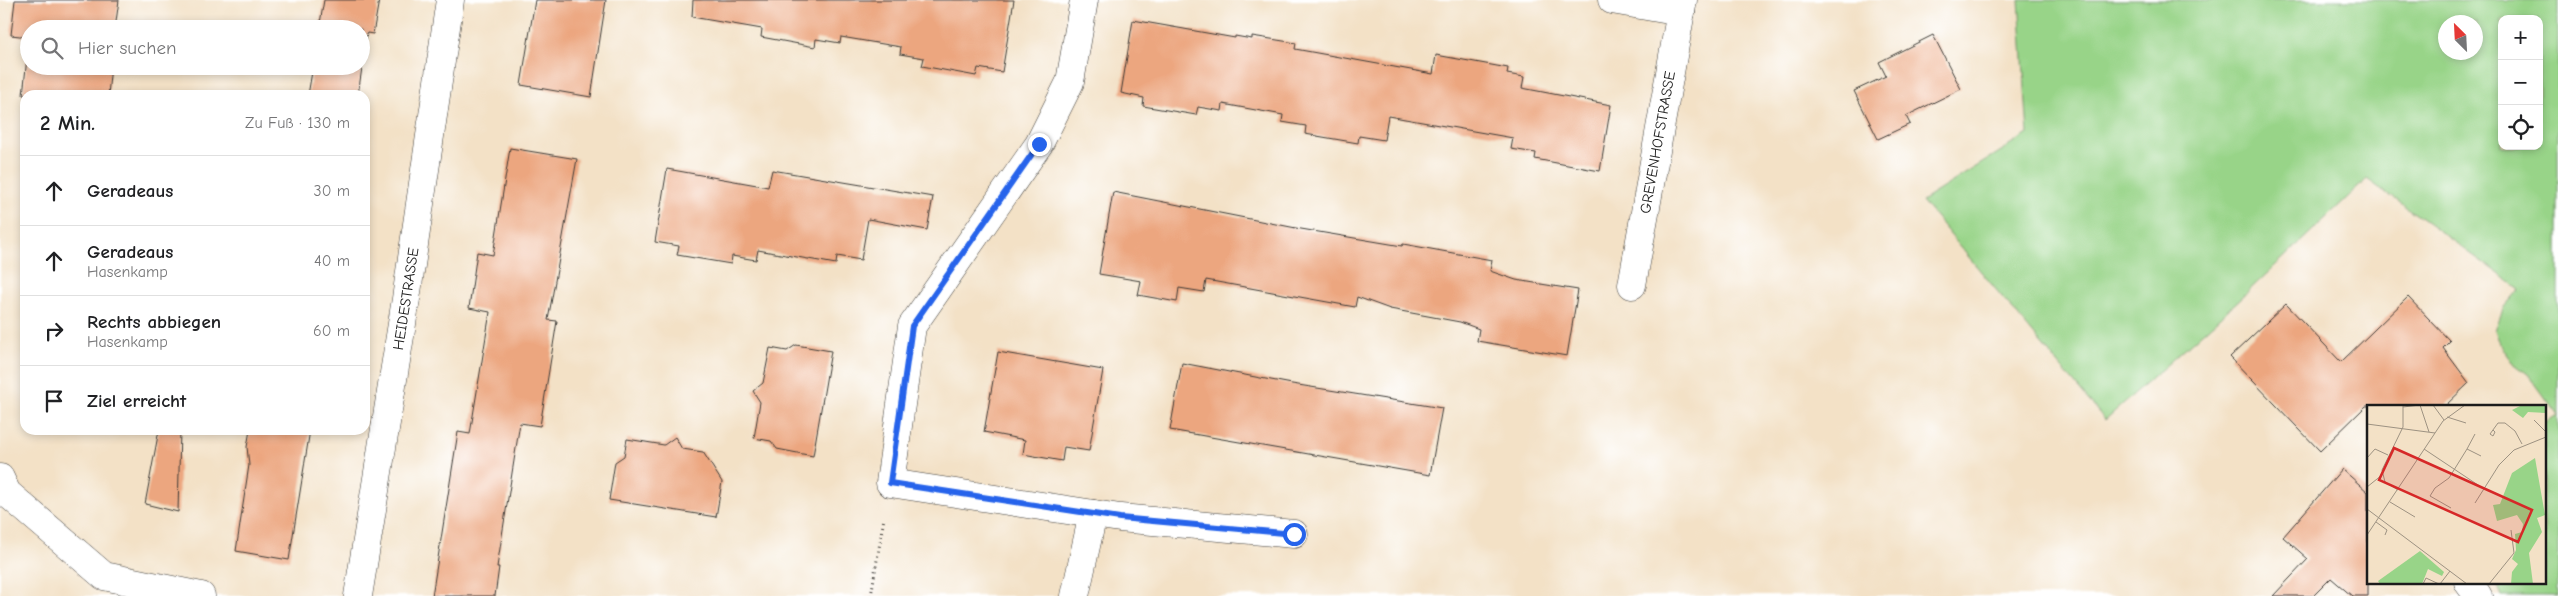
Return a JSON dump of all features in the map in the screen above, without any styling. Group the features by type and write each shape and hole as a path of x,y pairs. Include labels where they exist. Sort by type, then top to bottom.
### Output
{"street":[{"name":"HEIDESTRASSE","path":"358,596 407,289 450,0"},
{"path":"1084,0 1070,82 1039,144 912,326 890,483 1120,518 1294,534"},
{"path":"1612,0 1682,6"},
{"name":"GREVENHOFSTRASSE","path":"1632,285 1682,6"},
{"path":"2,490 104,576 201,596"},
{"path":"1075,596 1093,514"},
{"path":"2469,584 2478,596"}],"path":[{"path":"871,596 890,483"}],"green space":[{"path":"2019,0 2558,0 2558,415 2529,375 2512,362 2501,347 2495,330 2504,307 2520,289 2367,179 2240,299 2105,420 1922,201 2028,134"},
{"path":"2558,415 2558,596 2502,596 2497,584 2546,584 2546,421"}],"building":[{"path":"15,0 119,0 116,20 20,20 20,36 11,35"},
{"path":"324,0 379,0 373,34 370,34 370,20 321,20"},
{"path":"535,0 606,0 591,97 521,85"},
{"path":"693,0 1014,0 1002,72 978,68 976,76 922,66 924,58 900,54 901,47 841,37 840,43 816,39 815,47 761,37 762,29 692,17"},
{"path":"1133,20 1235,38 1235,36 1252,39 1252,36 1296,43 1295,49 1433,74 1436,55 1508,68 1507,74 1524,77 1522,88 1611,105 1600,171 1535,159 1536,153 1511,149 1513,138 1388,116 1384,140 1359,136 1358,143 1305,134 1306,126 1282,122 1283,115 1223,104 1222,111 1198,107 1196,115 1143,106 1144,98 1121,93"},
{"path":"1933,35 1961,89 1906,116 1910,124 1878,139 1854,91 1886,76 1879,62"},
{"path":"25,75 110,75 109,90 24,90"},
{"path":"311,75 361,75 359,90 309,90"},
{"path":"510,148 577,159 548,320 557,321 540,426 520,423 497,567 499,567 495,596 432,596 458,432 470,434 490,312 469,308 477,252 493,255"},
{"path":"667,169 768,187 772,170 933,197 927,230 868,219 861,260 837,256 836,264 758,250 756,260 732,256 731,264 677,255 679,246 655,242"},
{"path":"1113,192 1301,229 1402,246 1403,244 1492,260 1490,271 1516,280 1578,290 1567,356 1477,341 1479,329 1460,322 1390,309 1357,297 1355,307 1206,280 1204,292 1179,288 1177,302 1138,295 1141,281 1099,274"},
{"path":"2408,297 2450,341 2443,348 2469,383 2446,405 2367,405 2320,451 2230,357 2286,304 2341,362"},
{"path":"796,345 831,351 813,456 777,449 771,441 754,438 760,402 753,391 763,383 770,348 787,351"},
{"path":"998,352 1103,370 1089,451 1064,447 1062,461 1023,454 1025,440 984,432"},
{"path":"1182,363 1292,384 1442,408 1430,475 1170,430"},
{"path":"158,435 180,435 178,512 145,504"},
{"path":"249,435 309,435 289,560 236,551 249,465 247,447"},
{"path":"675,437 682,449 703,452 722,482 716,517 609,500 615,462 624,456 627,439 664,445"},
{"path":"2342,469 2367,491 2368,596 2352,596 2331,578 2313,596 2273,596 2308,559 2283,537"}],"route":[{"path":"1039,144 912,326 890,483 1120,518 1294,534"}]}
